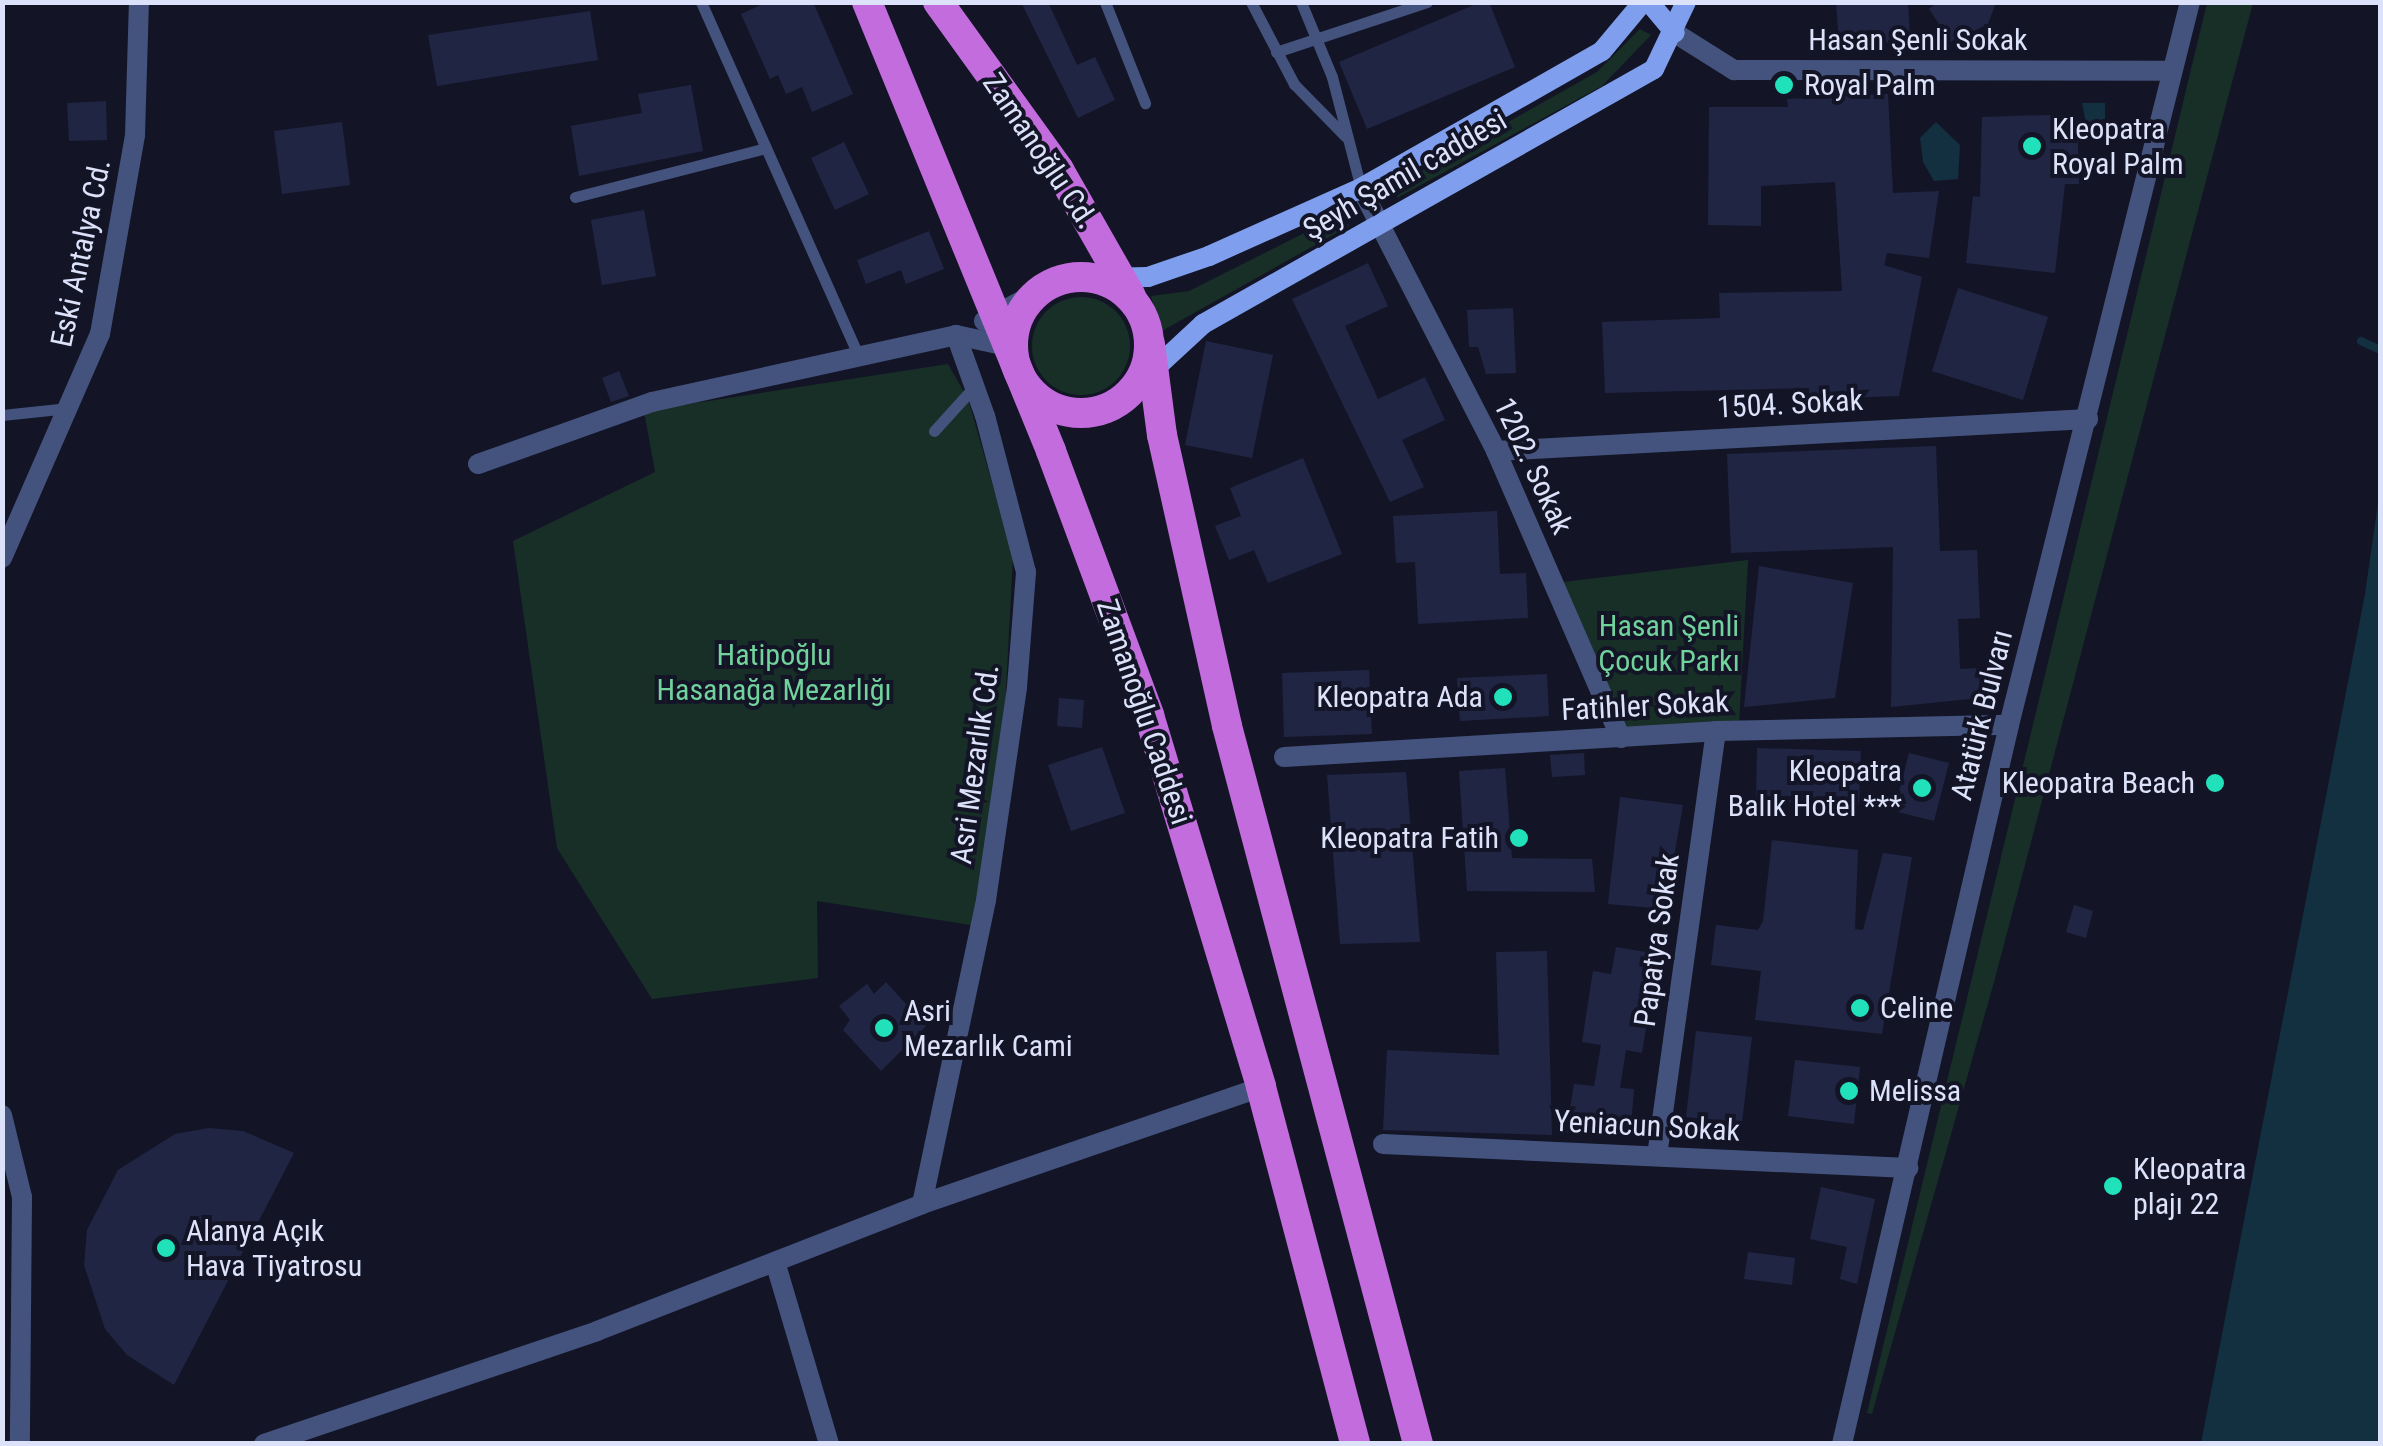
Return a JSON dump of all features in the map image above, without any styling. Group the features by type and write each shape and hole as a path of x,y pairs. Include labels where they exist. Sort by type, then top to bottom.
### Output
{"highway":[{"name":"Zamanoğlu Caddesi","path":"868,2 1020,375 1149,715 1260,1088 1354,1444"},
{"name":"Zamanoğlu Cd.","path":"938,2 1058,170 1118,286"},
{"path":"1146,367 1097,412 1074,414 1033,394 1020,375 1014,331 1036,293 1055,281 1118,286 1146,367 1227,726 1418,1444"}],"main road":[{"name":"Şeyh Şamil caddesi","path":"1118,286 1209,256 1361,188 1602,51 1646,2"},
{"path":"1646,2 1675,33"},
{"name":"Şeyh Şamil caddesi","path":"1146,367 1203,324 1654,69 1675,33 1686,2"}],"street":[{"name":"Eski Antalya Cd.","path":"2,558 74,407 100,334 136,135 139,2"},
{"name":"Atatürk Bulvarı","path":"1842,1444 2009,726 2190,2"},
{"name":"Hasan Şenli Sokak","path":"1675,33 1734,70 2171,70"},
{"name":"1202. Sokak","path":"1361,188 1496,451 1621,738"},
{"path":"478,464 652,402 956,336 1036,293"},
{"path":"956,336 1007,346"},
{"name":"Asri Mezarlık Cd.","path":"922,1204 986,900 1017,687 1026,572 956,336"},
{"name":"1504. Sokak","path":"1496,451 2088,419"},
{"name":"Fatihler Sokak","path":"1284,757 1716,731 2009,726"},
{"name":"Papatya Sokak","path":"1657,1156 1716,731"},
{"path":"264,1444 776,1265 922,1204 1260,1088"},
{"path":"2,1115 22,1196 20,1444"},
{"name":"Yeniacun Sokak","path":"1383,1144 1908,1168"},
{"path":"776,1265 829,1444"}],"lane":[{"path":"701,2 859,357"},
{"path":"1105,2 1145,103"},
{"path":"1251,2 1306,100 1345,136"},
{"path":"1300,2 1317,35 1361,188"},
{"path":"1276,52 1317,35 1427,2"},
{"path":"575,197 766,148"},
{"path":"934,431 973,388"},
{"path":"2,415 74,407"}],"green space":[{"path":"2207,3 2253,3 1994,982 1872,1414 1867,1413"},
{"path":"1640,29 1651,35 1602,86 1397,198 1398,184 1597,72"},
{"path":"1344,213 1349,226 1160,332 1151,296 1189,291"},
{"path":"1081,297 1100,301 1115,312 1126,327 1130,346 1126,365 1115,380 1100,391 1081,395 1062,391 1047,380 1036,365 1032,346 1036,327 1047,312 1062,301"},
{"name":"Hatipoğlu Hasanağa Mezarlığı","path":"948,364 968,399 1013,556 1002,766 971,925 817,901 818,978 652,999 557,848 513,541 655,472 644,411"},
{"name":"Hasan Şenli Çocuk Parkı","path":"1748,560 1739,724 1625,730 1563,582"}],"water":[{"path":"2082,103 2105,103 2105,128 2087,128"},
{"path":"1936,122 1960,145 1958,179 1934,181 1923,162 1920,138"},
{"path":"2380,489 2380,1443 2201,1443 2365,594"}],"building":[{"path":"767,2 813,2 853,94 812,112 802,87 786,94 778,75 770,79 741,14"},
{"path":"1021,2 1048,2 1077,65 1095,57 1115,100 1078,118"},
{"path":"1489,2 1515,67 1367,129 1339,62"},
{"path":"1836,2 1908,2 1910,41 1839,45"},
{"path":"1938,2 1996,2 1988,24 1951,42 1929,9"},
{"path":"590,11 598,60 437,86 428,35"},
{"path":"691,85 703,151 579,176 571,126 642,113 638,94"},
{"path":"1888,94 1893,193 1939,191 1929,258 1887,253 1884,265 1922,277 1899,396 1809,399 1809,388 1605,393 1602,322 1720,318 1719,293 1842,291 1835,182 1761,186 1761,226 1708,225 1709,107 1788,107 1787,99"},
{"path":"106,101 107,140 69,141 67,103"},
{"path":"2077,114 2079,184 2065,184 2055,273 1966,263 1973,196 1980,197 1982,117"},
{"path":"342,122 350,185 282,194 274,131"},
{"path":"844,142 869,194 835,210 811,158"},
{"path":"644,210 656,276 602,285 591,220"},
{"path":"929,231 944,269 906,284 901,270 866,284 857,260"},
{"path":"1368,263 1388,306 1345,326 1378,399 1425,377 1445,420 1402,440 1424,487 1390,502 1292,299"},
{"path":"1958,288 2048,317 2023,400 1932,371"},
{"path":"1513,308 1516,373 1486,374 1478,347 1469,347 1467,310"},
{"path":"1206,341 1273,355 1252,458 1185,445"},
{"path":"619,371 629,396 611,402 602,378"},
{"path":"1936,446 1940,551 1977,550 1980,618 1958,619 1960,669 1979,668 1980,698 1891,707 1893,547 1731,553 1727,454"},
{"path":"1303,458 1342,554 1268,583 1254,550 1229,560 1215,526 1241,516 1230,488"},
{"path":"1497,511 1500,574 1526,573 1528,618 1418,624 1415,562 1396,563 1393,516"},
{"path":"1759,566 1853,583 1835,698 1744,707"},
{"path":"1369,670 1372,734 1284,737 1282,673"},
{"name":"Kleopatra Ada","path":"1547,674 1549,716 1460,721 1457,678"},
{"path":"1059,698 1084,700 1082,728 1057,726"},
{"path":"1102,747 1125,813 1071,831 1048,765"},
{"path":"1757,748 1861,751 1859,805 1756,801"},
{"path":"1584,753 1585,775 1552,777 1550,755"},
{"path":"1909,753 1949,763 1934,821 1894,811"},
{"path":"1505,768 1512,858 1592,859 1595,892 1467,891 1459,771"},
{"path":"1406,772 1420,942 1340,944 1327,775"},
{"path":"1620,797 1683,805 1665,909 1608,904"},
{"path":"1772,840 1858,850 1855,929 1863,930 1883,853 1912,857 1882,1034 1755,1020 1761,971 1711,965 1716,925 1758,930 1763,921"},
{"path":"2074,905 2093,911 2086,938 2066,932"},
{"path":"1616,947 1658,954 1642,1053 1626,1050 1620,1088 1634,1089 1630,1138 1566,1133 1574,1084 1594,1086 1601,1045 1582,1042 1593,971 1611,974"},
{"path":"1547,951 1552,1135 1383,1130 1387,1050 1499,1055 1496,952"},
{"name":"Asri Mezarlık Cami","path":"886,982 926,1026 881,1071 843,1030 850,1020 839,1006 867,984 874,994"},
{"path":"1696,1031 1752,1037 1742,1123 1686,1117"},
{"path":"1795,1060 1860,1067 1854,1124 1788,1116"},
{"name":"Alanya Açık Hava Tiyatrosu","path":"209,1128 243,1131 294,1153 174,1385 127,1355 105,1329 84,1265 87,1230 118,1170 175,1134"},
{"path":"1821,1187 1875,1199 1857,1284 1840,1279 1847,1247 1810,1239"},
{"path":"1748,1252 1795,1258 1792,1285 1744,1279"}],"waterway":[{"path":"2361,341 2380,350"}],"place":[{"name":"Royal Palm","path":"1784,85"},
{"name":"Kleopatra Royal Palm","path":"2032,146"},
{"name":"Kleopatra Ada","path":"1503,697"},
{"name":"Kleopatra Beach","path":"2215,783"},
{"name":"Kleopatra Balık Hotel ***","path":"1922,788"},
{"name":"Kleopatra Fatih","path":"1519,838"},
{"name":"Celine","path":"1860,1008"},
{"name":"Asri Mezarlık Cami","path":"884,1028"},
{"name":"Melissa","path":"1849,1091"},
{"name":"Kleopatra plajı 22","path":"2113,1186"},
{"name":"Alanya Açık Hava Tiyatrosu","path":"166,1248"}]}
